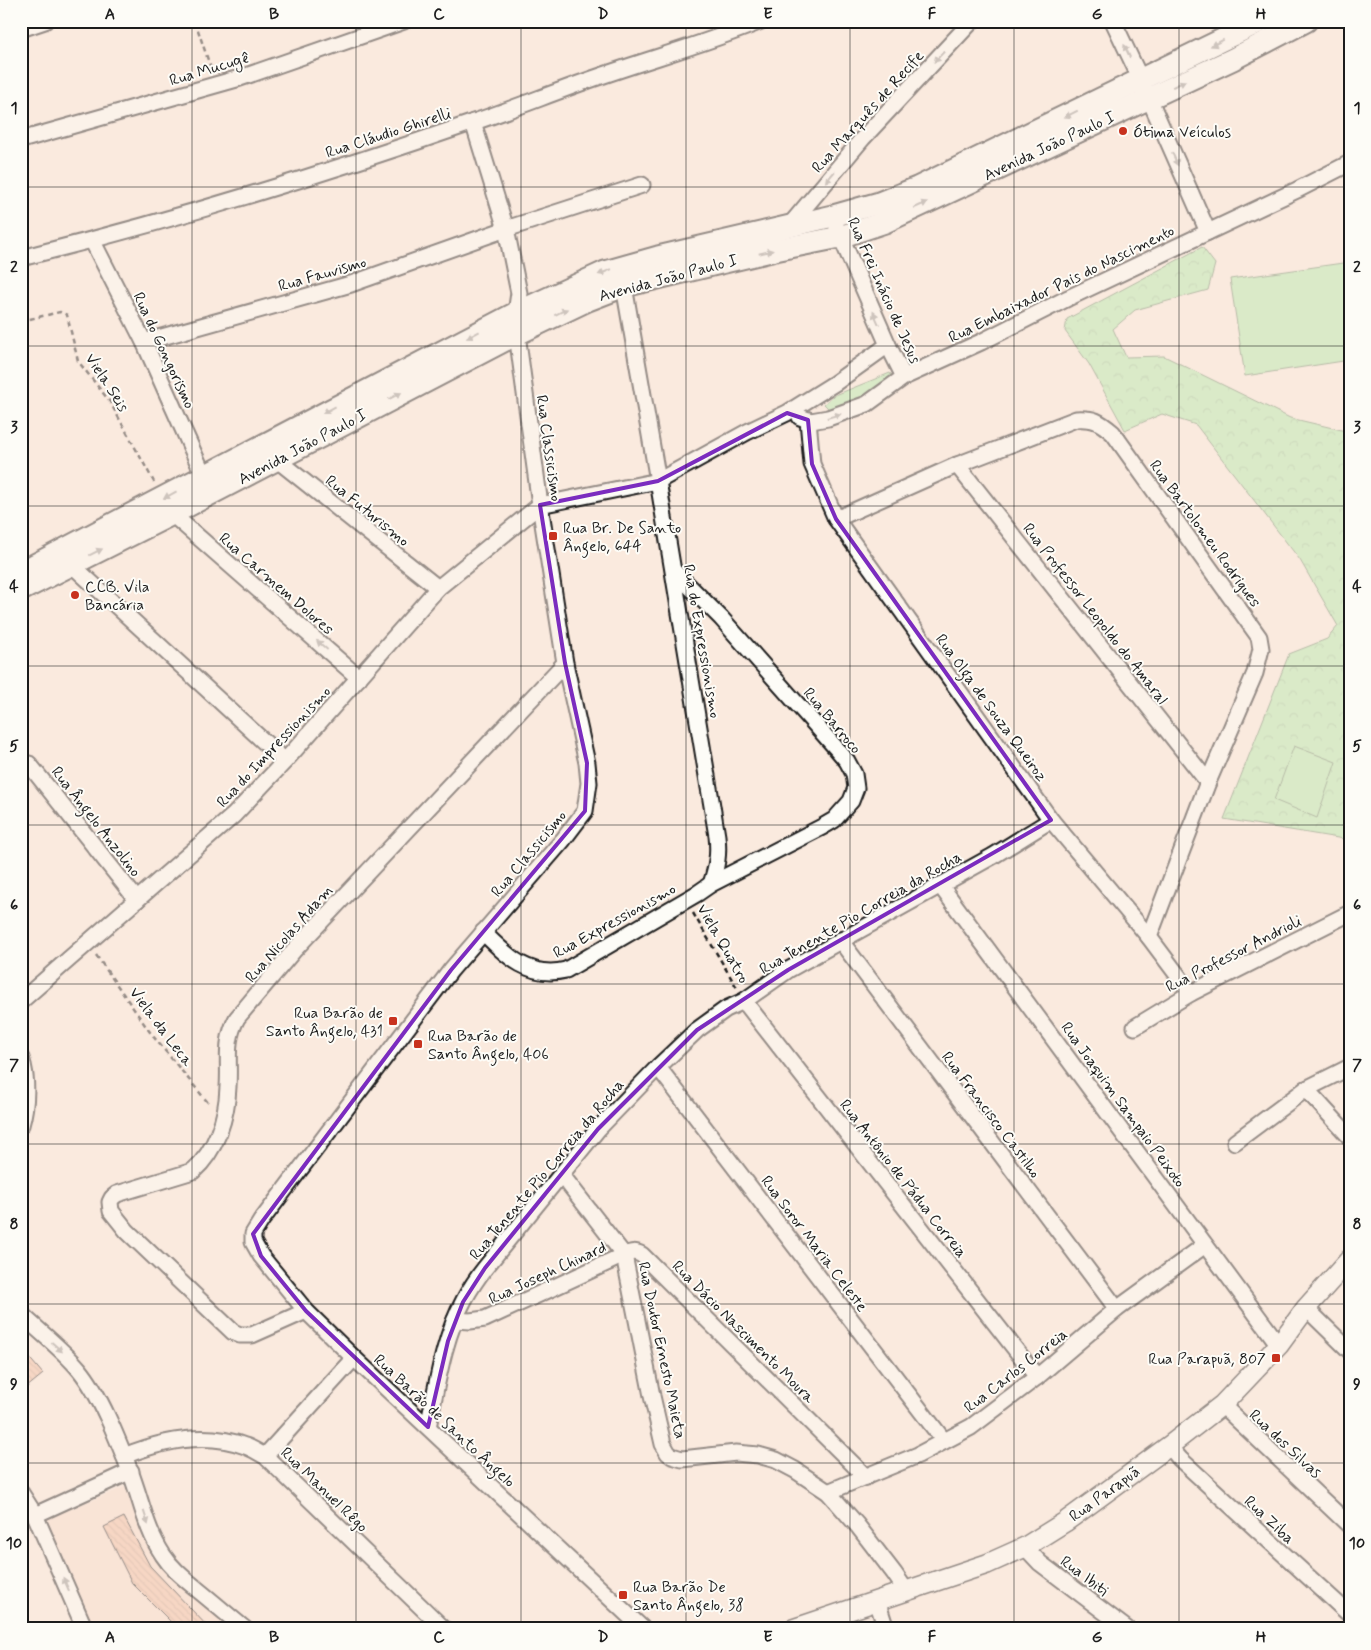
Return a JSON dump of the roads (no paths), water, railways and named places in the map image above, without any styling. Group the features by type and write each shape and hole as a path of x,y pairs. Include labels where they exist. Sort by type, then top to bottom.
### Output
{"main road":[{"name":"Avenida João Paulo I","path":"21,572 276,459 517,334 588,300 624,286 775,250 840,237 884,222 1145,89 1261,21"},
{"name":"Avenida João Paulo I","path":"21,590 71,564 167,506 204,476 516,312 604,272 620,266 833,216 879,203 1145,89 1232,59 1306,21"},
{"path":"624,286 627,279 645,266 693,248"}],"street":[{"path":"21,29 45,21"},
{"name":"Rua Mucugê","path":"21,140 240,78 404,21"},
{"name":"Rua Cláudio Ghirelli","path":"21,258 92,240 256,193 473,122 599,76 761,21"},
{"name":"Rua Marquês de Recife","path":"790,225 863,138 972,21"},
{"path":"1114,21 1208,232"},
{"name":"Rua Classicismo","path":"261,1221 395,1042 483,932 563,840 585,811 589,783 587,763 565,663 540,505 517,334 516,312 519,293 506,229 473,122"},
{"name":"Rua Embaixador Pais do Nascimento","path":"787,413 811,421 828,418 867,404 904,377 981,342 1068,298 1350,163"},
{"name":"Rua Fauvismo","path":"144,342 352,284 506,229 642,185"},
{"name":"Rua Frei Inácio de Jesus","path":"833,216 840,237 904,377"},
{"name":"Rua do Gongorismo","path":"92,240 144,342 204,476"},
{"name":"Rua do Expressionismo","path":"624,286 674,571 717,836 717,868 711,884"},
{"path":"540,505 658,481 747,432 787,413 836,383 888,345"},
{"name":"Rua Bartolomeu Rodrigues","path":"836,519 957,465 1076,420 1089,419 1096,421 1113,432 1259,637 1261,648 1255,673 1208,782 1149,937"},
{"name":"Rua Olga de Souza Queiroz","path":"808,420 812,464 836,519 1051,820 1149,937 1191,993"},
{"name":"Rua Futurismo","path":"276,459 438,588"},
{"name":"Rua Professor Leopoldo do Amaral","path":"957,465 1208,782"},
{"name":"Rua do Impressionismo","path":"21,1001 234,815 285,761 438,588 540,505"},
{"name":"Rua Carmem Dolores","path":"167,506 359,678"},
{"path":"71,564 285,761"},
{"name":"Rua Barroco","path":"674,571 728,625 836,748 854,774 856,788 851,801 834,820 711,884"},
{"name":"Rua Nicolas Adam","path":"306,1311 259,1333 246,1336 232,1332 126,1231 111,1211 110,1202 117,1194 193,1171 201,1164 213,1147 223,1120 228,1089 227,1049 232,1028 237,1018 295,949 565,663"},
{"name":"Rua Ângelo Anzolino","path":"29,764 137,900"},
{"name":"Rua Tenente Pio Correia da Rocha","path":"428,1427 442,1363 455,1320 472,1286 484,1268 598,1129 683,1042 741,995 993,856 1051,820"},
{"name":"Rua Expressionismo","path":"483,932 515,961 540,972 556,973 566,970 711,884"},
{"name":"Rua Joaquim Sampaio Peixoto","path":"940,885 1279,1345"},
{"name":"Rua Professor Andrioli","path":"1134,1027 1191,993 1349,912"},
{"name":"Rua Francisco Castilho","path":"840,940 1117,1309"},
{"name":"Rua Antônio de Pádua Correia","path":"741,995 1037,1377"},
{"path":"21,1058 24,1068 24,1110 21,1126"},
{"name":"Rua Soror Maria Celeste","path":"658,1067 944,1441"},
{"path":"1236,1142 1306,1089 1350,1068"},
{"path":"1306,1089 1350,1137"},
{"path":"561,1174 624,1255"},
{"name":"Rua Barão de Santo Ângelo","path":"261,1221 253,1234 253,1242 261,1256 306,1311 642,1629"},
{"name":"Rua Carlos Correia","path":"828,1492 918,1456 971,1427 1037,1377 1117,1309 1205,1244"},
{"name":"Rua Dácio Nascimento Moura","path":"624,1255 634,1252 642,1255 866,1477"},
{"name":"Rua Joseph Chinard","path":"455,1320 470,1321 492,1317 624,1255"},
{"name":"Rua Doutor Ernesto Maieta","path":"624,1255 652,1396 663,1444 668,1453 682,1459 736,1453 758,1455 776,1460 795,1470 828,1492 857,1525 906,1592"},
{"name":"Rua Parapuã","path":"792,1629 987,1564 1025,1547 1064,1522 1222,1405 1279,1345 1306,1308 1350,1259"},
{"path":"1306,1308 1350,1351"},
{"path":"21,1314 80,1370 100,1402 131,1472 152,1536 164,1557 182,1577 245,1629"},
{"path":"266,1456 354,1358"},
{"name":"Rua dos Silvas","path":"1222,1405 1350,1526"},
{"name":"Rua Manuel Rêgo","path":"124,1456 146,1447 174,1441 214,1439 244,1446 266,1456 444,1629"},
{"name":"Rua Ziba","path":"1169,1446 1187,1466 1350,1615"},
{"path":"35,1515 131,1472"},
{"path":"21,1494 35,1515 86,1629"},
{"name":"Rua Ibiti","path":"1025,1547 1040,1563 1127,1629"},
{"path":"877,1601 886,1629"}],"place":[{"name":"Ótima Veículos","path":"1123,131"},
{"name":"Rua Br. De Santo Ângelo, 644","path":"553,536"},
{"name":"CCB. Vila Bancária","path":"75,595"},
{"name":"Rua Barão de Santo Ângelo, 431","path":"393,1021"},
{"name":"Rua Barão de Santo Ângelo, 406","path":"418,1044"},
{"name":"Rua Parapuã, 807","path":"1276,1358"},
{"name":"Rua Barão De Santo Ângelo, 38","path":"623,1595"}]}
